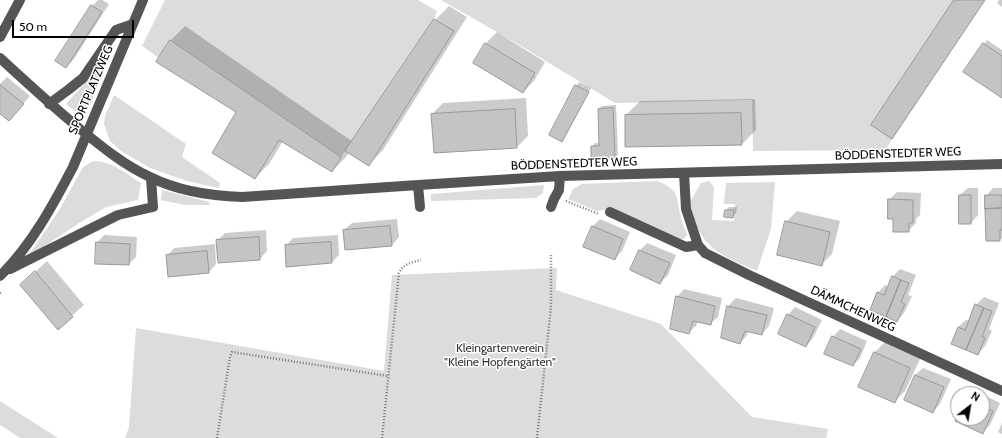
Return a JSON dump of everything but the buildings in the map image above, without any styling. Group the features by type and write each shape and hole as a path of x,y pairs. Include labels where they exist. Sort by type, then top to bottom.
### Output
{"street":[{"path":"0,37 20,0"},
{"name":"SPORTPLATZWEG","path":"2,274 30,240 61,190 73,167 143,0"},
{"path":"49,104 83,78 116,30 133,24"},
{"name":"BÖDDENSTEDTER WEG","path":"0,58 49,104 111,153 151,178 207,195 242,197 560,176 1002,164"},
{"path":"610,212 686,248 698,245 686,209 684,173"},
{"path":"553,203 559,190 560,176"},
{"path":"2,274 118,215 153,207 151,178"},
{"path":"418,185 420,207"},
{"name":"DÄMMCHENWEG","path":"698,245 705,253 723,263 1002,391"}],"path":[{"path":"553,203 568,202 599,214 610,212"},
{"path":"537,438 551,307 551,255"},
{"path":"382,438 399,273 406,265 421,260"},
{"path":"217,438 232,352 388,376"}],"green space":[{"path":"165,0 418,0 437,11 434,19 341,157 170,40 159,58 142,46"},
{"path":"441,0 985,0 885,150 753,151 752,100 615,103 516,43"},
{"path":"108,50 111,50 91,103 85,110 76,112 66,104 86,82"},
{"path":"114,95 186,144 182,157 220,183 219,188 187,181 150,168 121,151 110,141 104,124 105,116"},
{"path":"93,161 112,165 141,183 138,200 106,207 76,225 26,259 60,209 83,167"},
{"path":"657,181 670,188 676,194 682,222 687,235 684,239 678,239 609,209 597,211 568,199 573,189 582,184"},
{"path":"709,181 714,187 712,220 734,221 735,204 724,204 726,183 775,182 771,229 757,271 721,254 706,241 700,233 694,221 690,202 701,183"},
{"path":"544,185 543,193 536,198 431,201 431,194"},
{"path":"162,190 209,202 210,205 185,205 161,200"},
{"name":"Kleingartenverein \"Kleine Hopfengärten\"","path":"557,268 556,290 661,324 752,417 828,429 826,438 125,438 129,427 136,328 384,371 392,275"},
{"path":"0,401 58,438 20,438 0,425"}]}
